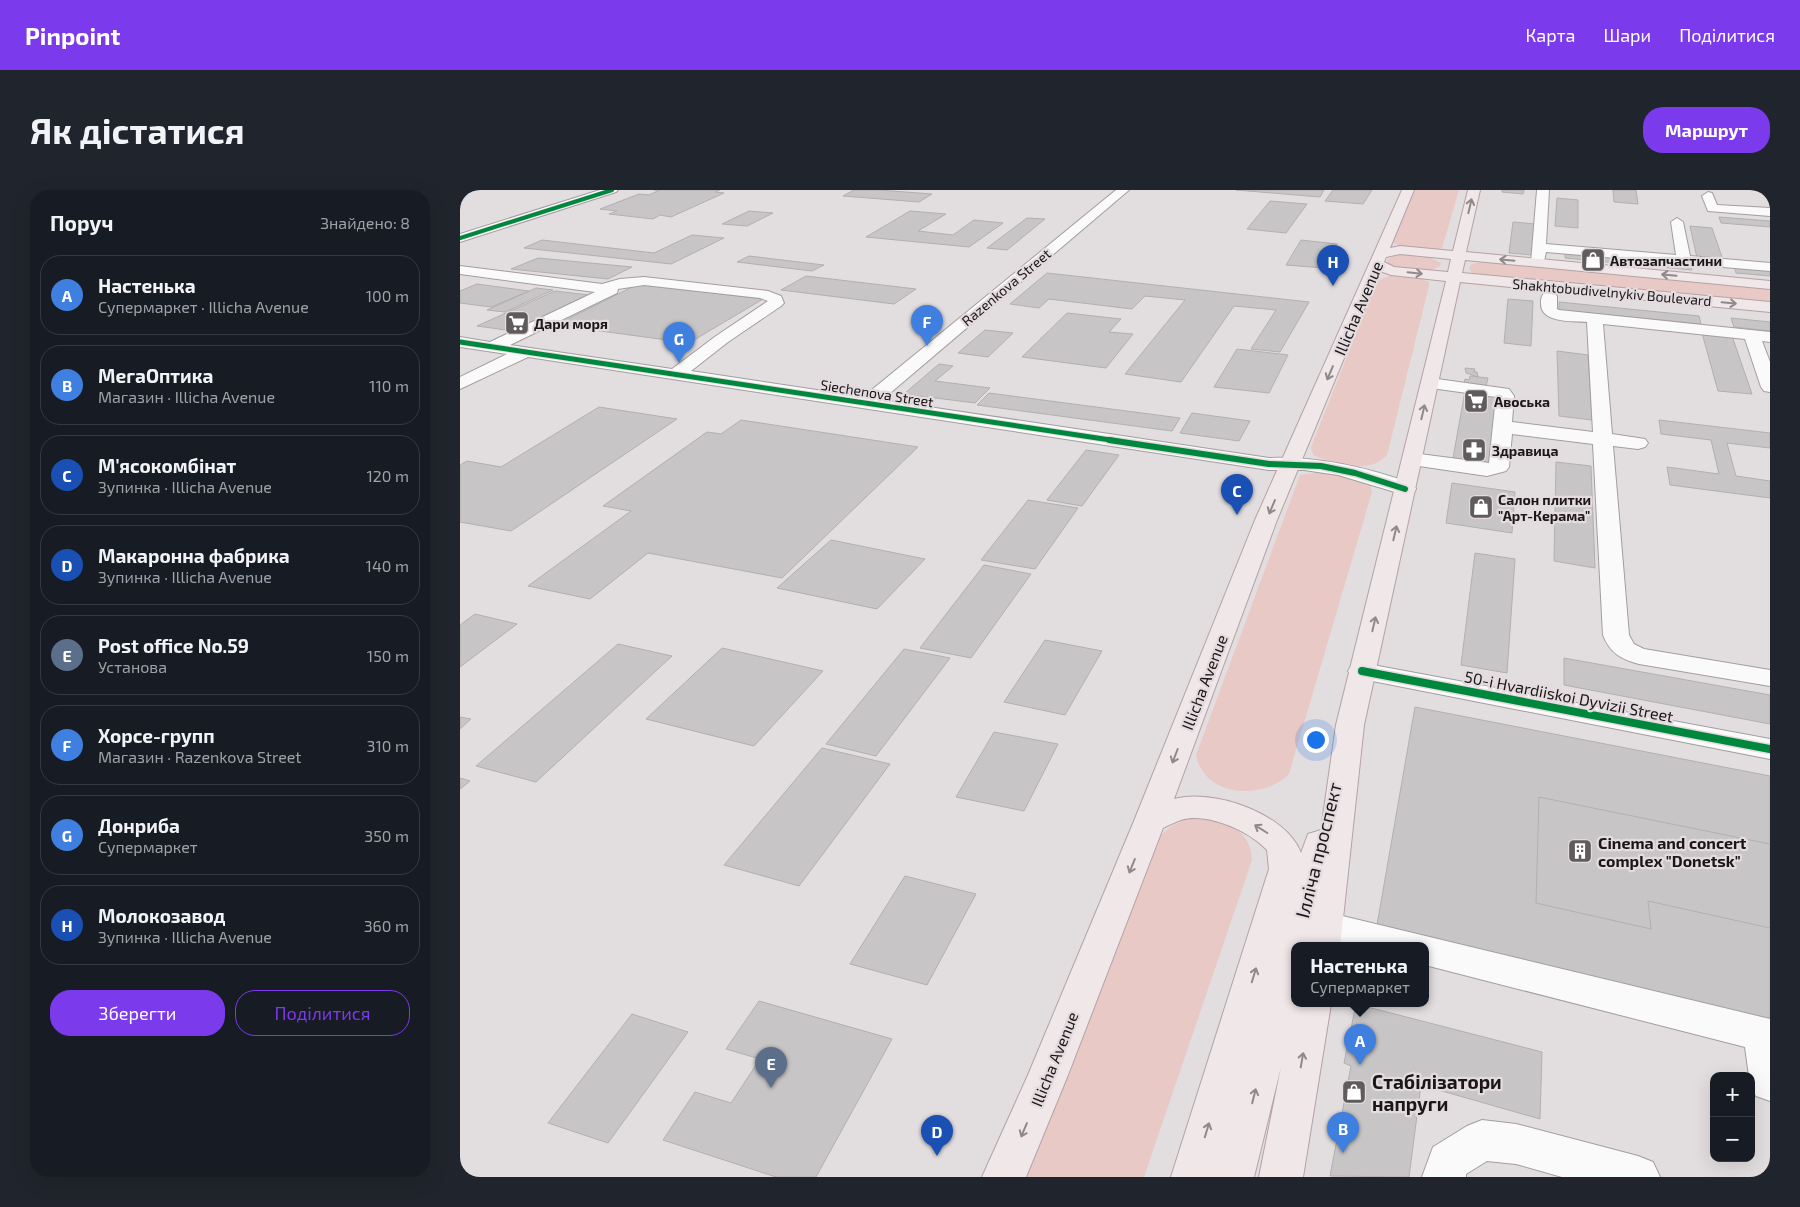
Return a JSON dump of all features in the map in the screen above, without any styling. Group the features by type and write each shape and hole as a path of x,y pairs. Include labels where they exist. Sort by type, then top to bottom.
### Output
{"main road":[{"name":"Illicha Avenue","path":"1004,1177 1048,1075 1150,821 1266,520 1408,190"},
{"path":"1324,936 1350,725 1474,190"},
{"name":"Shakhtobudivelnykiv Boulevard","path":"1770,285 1400,250 1379,259 1391,270 1770,307"},
{"name":"Ілліча проспект","path":"1293,942 1350,725"},
{"path":"1150,821 1165,813 1184,808 1222,812 1244,819 1277,839 1285,852 1286,868 1193,1177"},
{"name":"Ілліча проспект","path":"1232,1177 1291,951"},
{"path":"1281,1177 1311,1007"}],"street":[{"path":"460,238 612,190"},
{"name":"Razenkova Street","path":"866,404 1123,190"},
{"path":"1538,263 1542,190"},
{"path":"1708,196 1712,208 1770,212"},
{"path":"1719,216 1770,220"},
{"path":"1677,222 1684,260"},
{"path":"1539,247 1770,267"},
{"path":"1706,262 1711,279"},
{"path":"460,270 612,290 492,347 460,356"},
{"path":"603,289 620,282 644,281 763,294 776,299 776,303 722,339 675,375"},
{"path":"1549,296 1549,311 1556,314 1770,337"},
{"path":"1595,319 1616,635 1620,646 1627,652 1640,656 1770,678"},
{"path":"1752,335 1770,388"},
{"name":"Siechenova Street","path":"460,342 1269,464 1291,462 1339,468 1374,476 1404,490"},
{"path":"460,384 525,352"},
{"path":"1412,459 1495,469 1499,467 1505,396 1503,393 1430,383"},
{"path":"1503,427 1638,443"},
{"name":"50-i Hvardiiskoi Dyvizii Street","path":"1362,671 1770,749"},
{"path":"1324,936 1375,942"},
{"path":"1429,951 1767,1035 1770,1083"},
{"path":"1444,1177 1448,1162 1482,1140 1516,1144 1638,1177"}],"shaded area":[{"path":"1415,190 1459,190 1442,248 1418,250 1393,243"},
{"path":"1394,255 1427,256 1441,263 1440,266 1421,271 1393,266 1387,260"},
{"path":"1483,261 1770,287 1770,305 1479,276 1471,272 1469,268 1472,264"},
{"path":"1392,275 1415,276 1429,282 1429,286 1387,455 1371,465 1352,466 1331,462 1313,455 1311,447 1377,281"},
{"path":"1320,472 1340,474 1370,483 1372,492 1289,774 1278,783 1250,791 1222,787 1210,779 1201,769 1196,755 1300,475"},
{"path":"1193,818 1214,820 1233,827 1246,840 1252,860 1144,1177 1024,1177 1159,838 1174,825"}],"building":[{"path":"660,190 720,190 715,192 724,193 671,217 660,215 653,219 609,214 617,211 600,209 639,194 649,195"},
{"path":"854,190 932,194 919,202 843,196"},
{"path":"1236,190 1324,190 1320,197"},
{"path":"1333,190 1372,190 1363,204 1325,201"},
{"path":"1502,190 1524,190 1523,194 1502,192"},
{"path":"1613,190 1636,190 1638,204 1614,202"},
{"path":"1557,198 1578,200 1578,228 1555,226"},
{"path":"1270,201 1307,204 1286,233 1247,229"},
{"path":"749,211 773,213 747,226 722,224"},
{"path":"910,211 946,214 918,231 953,235 974,220 1003,223 969,247 866,237"},
{"path":"1719,217 1770,221 1770,227 1721,223"},
{"path":"1027,218 1045,219 1007,250 987,248"},
{"path":"1513,222 1535,224 1532,255 1509,253"},
{"path":"1690,226 1712,228 1723,260 1697,258"},
{"path":"692,235 724,238 671,264 524,248 542,240 654,253"},
{"path":"1301,240 1337,244 1324,268 1286,265"},
{"path":"1565,251 1690,263 1692,270 1565,258"},
{"path":"749,256 824,265 812,271 737,262"},
{"path":"538,258 632,267 608,279 511,269"},
{"path":"1734,266 1770,269 1770,276 1736,273"},
{"path":"1047,273 1309,302 1280,352 1251,349 1276,310 1234,306 1181,382 1125,374 1185,300 1145,296 1132,309 1049,299 1039,308 1010,304"},
{"path":"806,276 916,289 894,304 781,290"},
{"path":"477,284 529,291 491,307 460,303 460,291"},
{"path":"638,284 763,299 689,343 556,325"},
{"path":"536,288 553,290 505,312 487,310"},
{"path":"555,291 597,296 520,332 477,326"},
{"path":"1508,299 1533,301 1531,346 1504,343"},
{"path":"1559,302 1699,316 1701,324 1559,310"},
{"path":"1067,313 1121,319 1109,332 1133,334 1106,368 1022,357"},
{"path":"1731,318 1770,322 1770,331 1734,327"},
{"path":"985,330 1013,333 988,357 958,353"},
{"path":"1702,333 1732,336 1752,394 1718,391"},
{"path":"1237,349 1288,355 1269,393 1214,387"},
{"path":"1557,351 1588,355 1592,420 1559,416"},
{"path":"939,364 953,366 935,381 990,388 975,403 904,394"},
{"path":"1465,368 1475,369 1474,372 1477,372 1478,377 1466,373"},
{"path":"1470,376 1488,378 1486,386 1464,383 1465,379 1469,380"},
{"path":"1465,391 1497,394 1489,463 1453,458"},
{"path":"989,393 1180,418 1172,431 977,405"},
{"path":"599,407 677,419 511,531 460,522 460,465 467,461 501,467"},
{"path":"1192,413 1250,421 1239,441 1180,433"},
{"path":"741,420 918,447 782,578 648,553 590,599 528,586 631,511 603,506 707,432 721,434"},
{"path":"1659,420 1770,433 1770,448 1727,443 1736,476 1770,481 1770,498 1670,485 1667,467 1719,474 1711,440 1661,434"},
{"path":"1086,450 1119,455 1082,506 1047,500"},
{"path":"1556,462 1591,466 1595,568 1554,561"},
{"name":"Салон плитки \"Арт-Керама\"","path":"1452,483 1515,492 1512,533 1446,523"},
{"path":"1028,500 1078,508 1035,569 981,560"},
{"path":"831,540 925,559 877,609 777,588"},
{"path":"1475,553 1515,559 1507,673 1461,665"},
{"path":"984,565 1031,574 971,658 920,648"},
{"path":"475,614 517,624 460,667 460,625"},
{"path":"1045,640 1102,651 1065,715 1004,702"},
{"path":"618,644 672,656 536,782 476,766"},
{"path":"722,648 823,671 754,746 646,719"},
{"path":"904,649 950,658 876,756 826,744"},
{"path":"1564,658 1770,695 1770,724 1564,685"},
{"name":"Cinema and concert complex \"Donetsk\"","path":"1415,707 1770,776 1770,1020 1377,925"},
{"path":"460,717 471,719 460,729"},
{"path":"994,732 1058,744 1024,811 956,797"},
{"path":"822,748 890,764 799,886 724,865"},
{"path":"460,778 470,781 460,789"},
{"path":"1539,797 1770,844 1770,928 1648,901 1651,929 1536,903"},
{"path":"905,876 976,894 927,985 850,964"},
{"path":"759,1001 892,1039 816,1177 776,1177 663,1140 695,1092 731,1103 760,1059 726,1049"},
{"path":"1355,1007 1368,1007 1542,1052 1540,1119 1421,1085 1409,1177 1330,1176 1351,1066 1344,1063"},
{"path":"632,1014 688,1032 608,1143 548,1123"}],"cycle path":[{"path":"460,238 612,190"},
{"path":"460,342 1269,464 1287,463 1321,466 1372,477 1405,489"},
{"path":"1362,671 1770,749"}],"place":[{"name":"Автозапчастини","path":"1593,260"},
{"name":"Молокозавод","path":"1333,286"},
{"name":"Дари моря","path":"517,323"},
{"name":"Хорсе-групп","path":"927,346"},
{"name":"Донриба","path":"679,363"},
{"name":"Авоська","path":"1476,401"},
{"name":"Здравица","path":"1474,450"},
{"name":"Салон плитки \"Арт-Керама\"","path":"1481,507"},
{"name":"М'ясокомбінат","path":"1237,515"},
{"name":"Cinema and concert complex \"Donetsk\"","path":"1580,851"},
{"name":"Настенька","path":"1360,1065"},
{"name":"Post office No.59","path":"771,1088"},
{"name":"Стабілізатори напруги","path":"1354,1092"},
{"name":"МегаОптика","path":"1343,1153"},
{"name":"Макаронна фабрика","path":"937,1156"}]}
